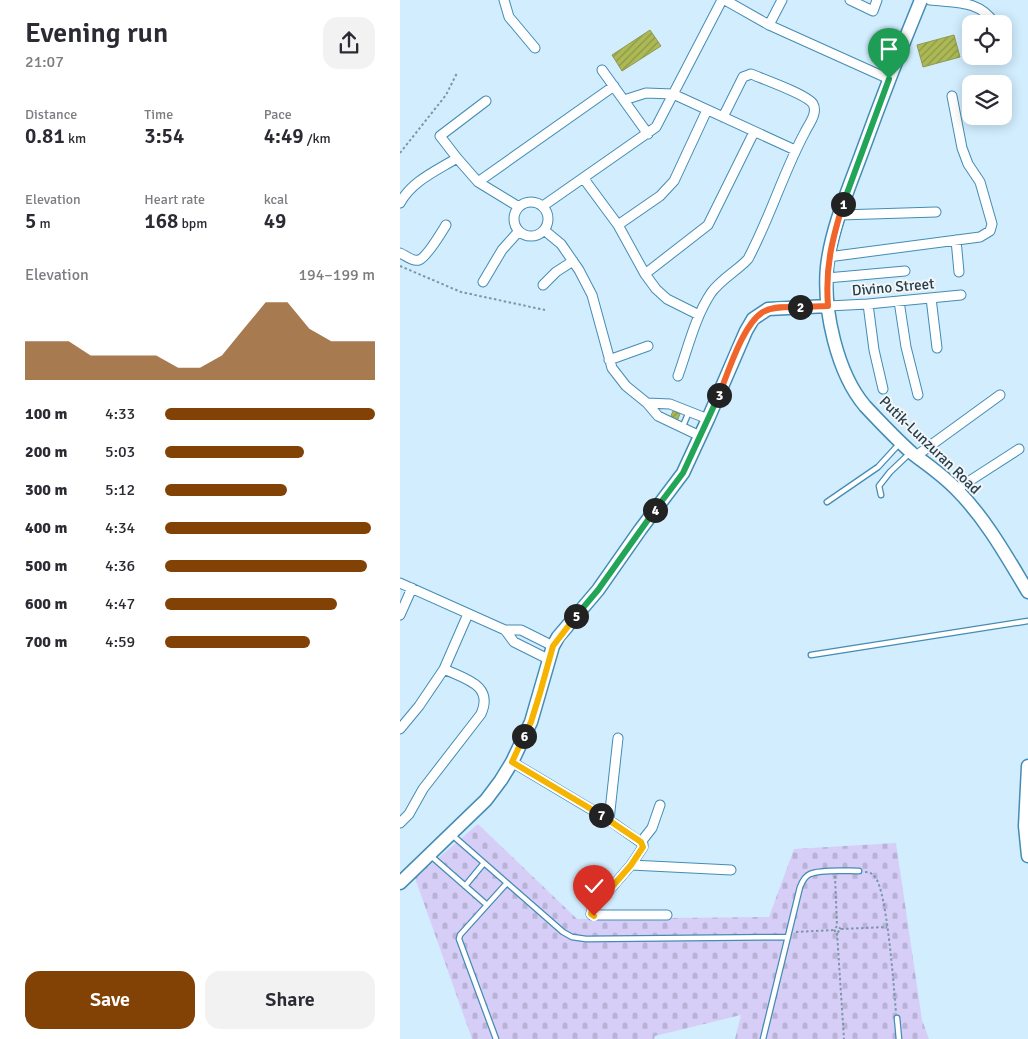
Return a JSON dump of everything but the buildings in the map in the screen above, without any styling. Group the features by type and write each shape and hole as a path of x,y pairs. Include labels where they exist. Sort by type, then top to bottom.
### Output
{"street":[{"path":"504,0 509,17 535,48"},
{"path":"543,206 656,127 723,0 769,25 889,79"},
{"path":"769,25 782,0"},
{"path":"850,0 873,11 877,0"},
{"name":"Putik-Lunzuran Road","path":"920,0 889,79 840,215 828,257 828,306 842,368 851,386 864,404 901,442 957,489 1010,560 1028,592"},
{"path":"930,0 967,2 978,5 989,15"},
{"path":"602,70 648,134"},
{"path":"678,376 699,316 712,291 742,266 754,248 815,110 812,102 802,96 747,74 743,76 723,117"},
{"path":"478,182 614,86"},
{"path":"624,100 646,93 673,94 796,150"},
{"path":"828,257 956,240 986,234 990,231 992,224 980,182 968,164 962,148 952,96"},
{"path":"486,101 440,136 478,182 518,207"},
{"path":"618,226 660,196 674,181 707,110"},
{"path":"645,274 708,226 754,132"},
{"path":"400,202 418,181 457,158"},
{"path":"584,179 618,226 645,274 656,289 667,299 699,316"},
{"path":"528,202 539,203 543,206 549,220 540,234 529,236 518,231 514,216 518,207 528,202"},
{"path":"840,215 936,212"},
{"path":"400,253 413,260 419,260 425,255 446,225"},
{"path":"544,230 561,244 592,295 612,368 626,386 647,403 661,418 700,436"},
{"path":"483,282 502,250 518,231"},
{"path":"956,240 959,272"},
{"path":"543,285 556,272 573,261"},
{"path":"827,278 905,271"},
{"name":"Divino Street","path":"828,306 961,295"},
{"path":"931,298 937,348"},
{"path":"899,301 906,347 918,395"},
{"path":"868,304 874,350 883,389"},
{"path":"400,883 486,800 501,780 512,762 531,722 553,646 558,637 598,590 683,473 746,332 754,319 768,310 828,306"},
{"path":"609,360 648,346"},
{"path":"914,454 1000,395"},
{"path":"647,403 666,404 708,419"},
{"path":"957,489 1019,449"},
{"path":"400,583 505,630 521,630 553,646"},
{"path":"400,615 412,588"},
{"path":"400,729 419,706 444,669 468,614"},
{"path":"505,630 514,642 548,659"},
{"path":"400,823 409,814 423,789 481,714 485,705 482,690 475,684 444,669"},
{"path":"609,820 618,738"},
{"path":"512,762 609,820 641,842 643,847 631,865 592,910 591,914 594,916 667,915"},
{"path":"1027,849 1028,774"},
{"path":"641,842 652,828 660,805"},
{"path":"631,865 731,870"}],"lane":[{"path":"682,428 689,412"},
{"path":"827,502 878,467 901,442"},
{"path":"881,495 879,486 883,480 914,454"},
{"path":"811,655 1028,621"},
{"path":"450,833 506,884 563,932 572,937 586,939 788,935"},
{"path":"430,855 487,905"},
{"path":"465,886 484,863"},
{"path":"764,1039 800,887 809,874 859,871"},
{"path":"496,1039 459,939 460,935 506,884"},
{"path":"897,1018 900,1039"}],"path":[{"path":"400,153 446,96 457,73"},
{"path":"400,266 461,292 545,310"},
{"path":"859,871 869,872 876,877 880,886 888,927 897,1018"},
{"path":"788,935 834,930 837,926 834,872"},
{"path":"837,926 841,929 888,927"},
{"path":"837,933 841,929"},
{"path":"834,930 837,933 844,1039"}],"green space":[{"path":"478,824 577,919 769,917 794,849 896,843 922,1020 929,1039 735,1039 741,1015 655,1036 654,1039 472,1039 415,878"}],"route":[{"path":"594,916 591,914 592,910 631,865 643,844 609,820 512,762 531,722 548,659 558,637 598,590 683,473 746,332 754,319 768,310 828,306 826,286 828,257 847,192 889,79"}]}
